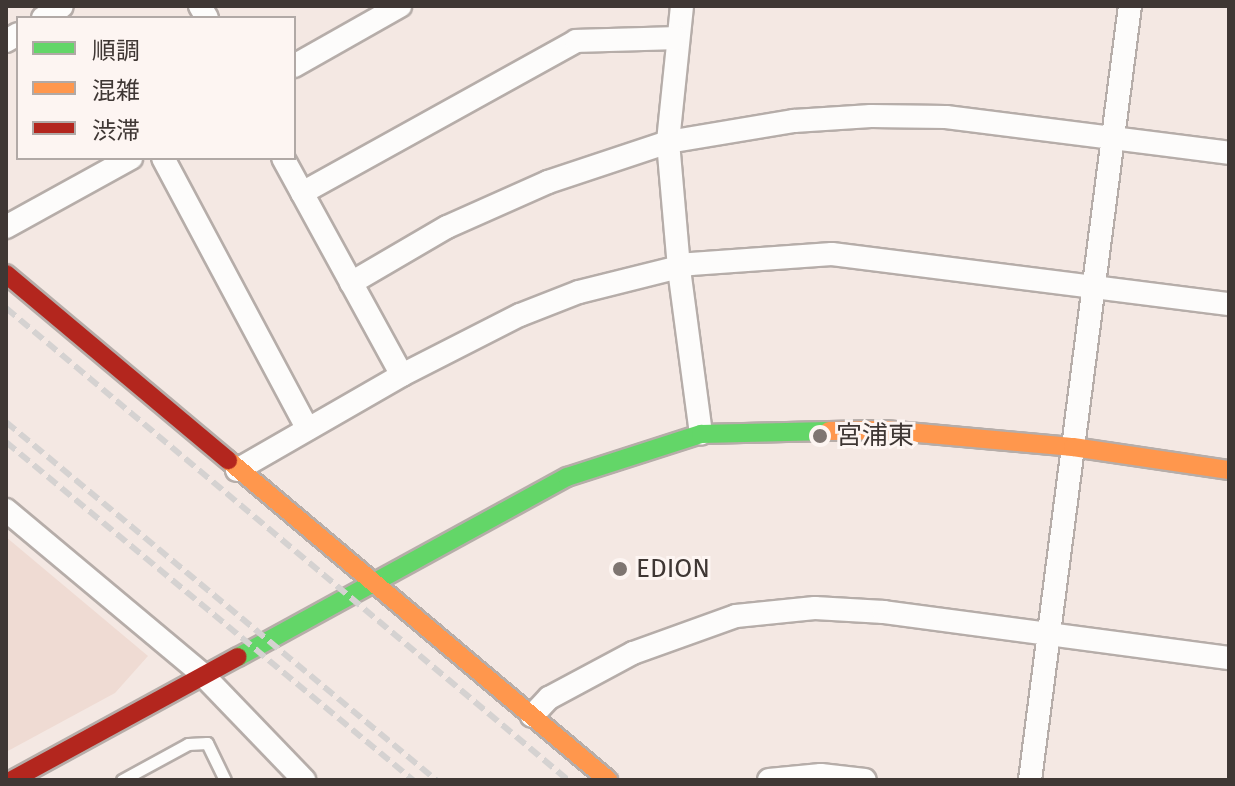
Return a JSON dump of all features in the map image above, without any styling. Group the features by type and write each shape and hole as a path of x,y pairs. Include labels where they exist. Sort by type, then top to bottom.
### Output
{"street":[{"path":"296,65 400,6"},
{"path":"682,6 668,142 679,269 701,434"},
{"path":"1030,780 1130,6"},
{"path":"302,193 576,41 677,38"},
{"path":"351,283 447,227 548,182 668,142 794,121 871,116 946,117 1229,153"},
{"path":"6,227 127,160"},
{"path":"164,160 308,429"},
{"path":"284,160 402,375"},
{"path":"237,470 402,375 520,315 579,292 691,264 832,254 1229,304"},
{"path":"6,274 608,780"},
{"path":"11,780 567,477 701,434 885,430 1073,447 1229,470"},
{"path":"6,510 203,675 304,780"},
{"path":"532,716 549,698 633,653 736,616 815,608 884,612 1229,658"},
{"path":"769,780 821,775 865,780"}],"lane":[{"path":"122,780 188,744 207,743 225,780"},
{"path":"6,775 11,780"}],"shaded area":[{"path":"6,537 148,656 115,693 6,752"}],"railway":[{"path":"6,308 568,780"},
{"path":"6,422 436,780"},
{"path":"6,442 413,780"}],"traffic: fast":[{"path":"238,657 567,477 701,434 829,431"}],"traffic: slow":[{"path":"829,431 885,430 1073,447 1229,470"},
{"path":"228,460 608,780"}],"traffic: jam":[{"path":"6,274 228,460"},
{"path":"12,780 238,657"}],"place":[{"name":"宮浦東","path":"820,436"},
{"name":"EDION","path":"620,569"}]}
